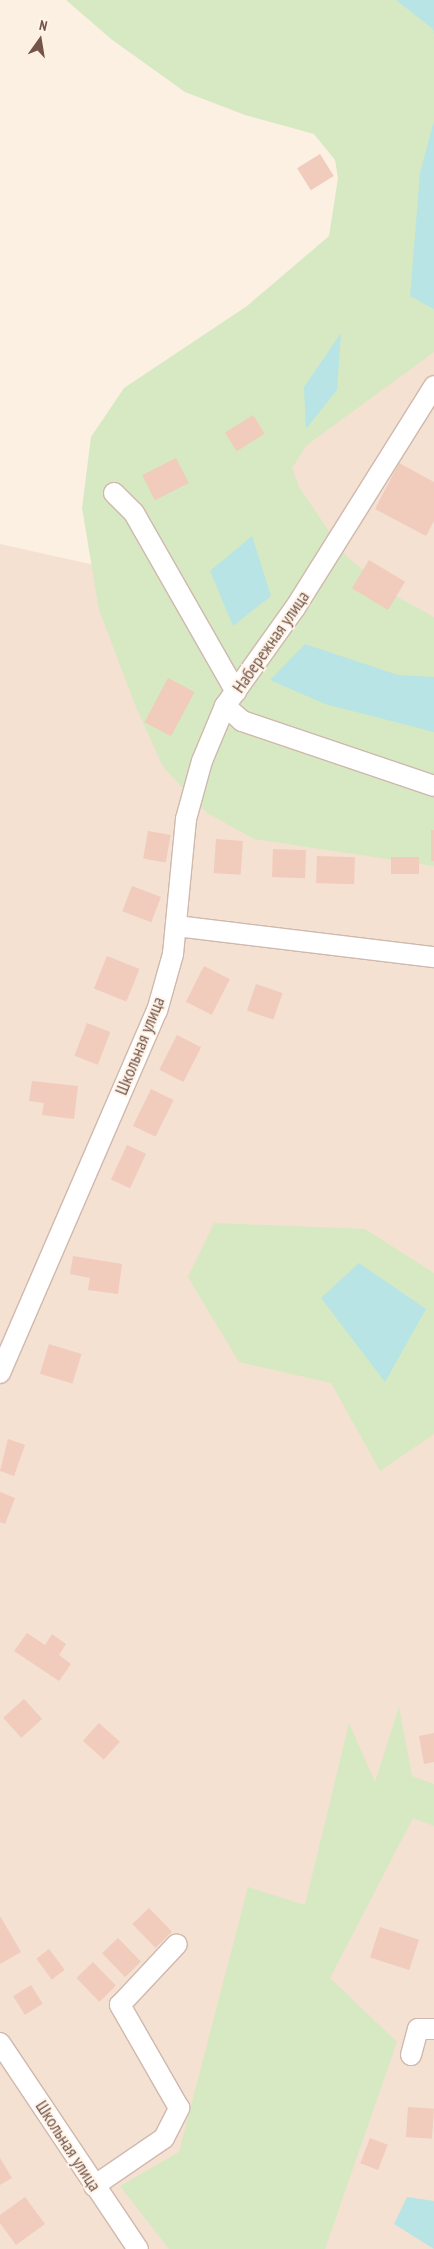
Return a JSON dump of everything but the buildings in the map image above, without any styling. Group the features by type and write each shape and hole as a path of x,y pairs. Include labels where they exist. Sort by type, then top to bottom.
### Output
{"street":[{"name":"Набережная улица","path":"434,386 359,510 231,699 242,721 434,786"},
{"path":"114,493 134,513 231,699"},
{"name":"Школьная улица","path":"0,1371 158,1011 176,926 186,819 202,761 231,699"},
{"path":"176,926 434,957"},
{"path":"94,2186 164,2138 179,2108 120,2005 177,1944"},
{"path":"411,2055 418,2028 434,2029"},
{"name":"Школьная улица","path":"0,2043 138,2249"}],"shaded area":[{"path":"434,191 434,2249 0,2249 0,544 117,570"}],"green space":[{"path":"66,0 434,0 434,352 307,445 292,468 299,487 346,556 394,595 434,617 434,866 254,839 207,813 163,767 136,707 99,610 82,508 91,437 124,388 247,306 329,236 338,178 335,160 314,134 245,115 185,92 111,39"},
{"path":"214,1223 365,1229 434,1273 434,1434 380,1471 331,1383 239,1362 188,1277"},
{"path":"399,1707 412,1776 434,1784 434,1826 413,1818 330,1978 397,2042 325,2249 169,2249 120,2186 179,2152 248,1887 305,1905 349,1723 375,1782"}],"water":[{"path":"396,0 434,0 434,34 433,29"},
{"path":"434,121 434,309 410,296 420,173"},
{"path":"341,333 337,390 306,429 304,387"},
{"path":"252,536 271,596 233,626 210,571"},
{"path":"305,644 398,675 434,677 434,732 325,704 270,680"},
{"path":"359,1263 426,1309 385,1382 321,1298"},
{"path":"407,2197 434,2201 434,2249 394,2224"}]}
